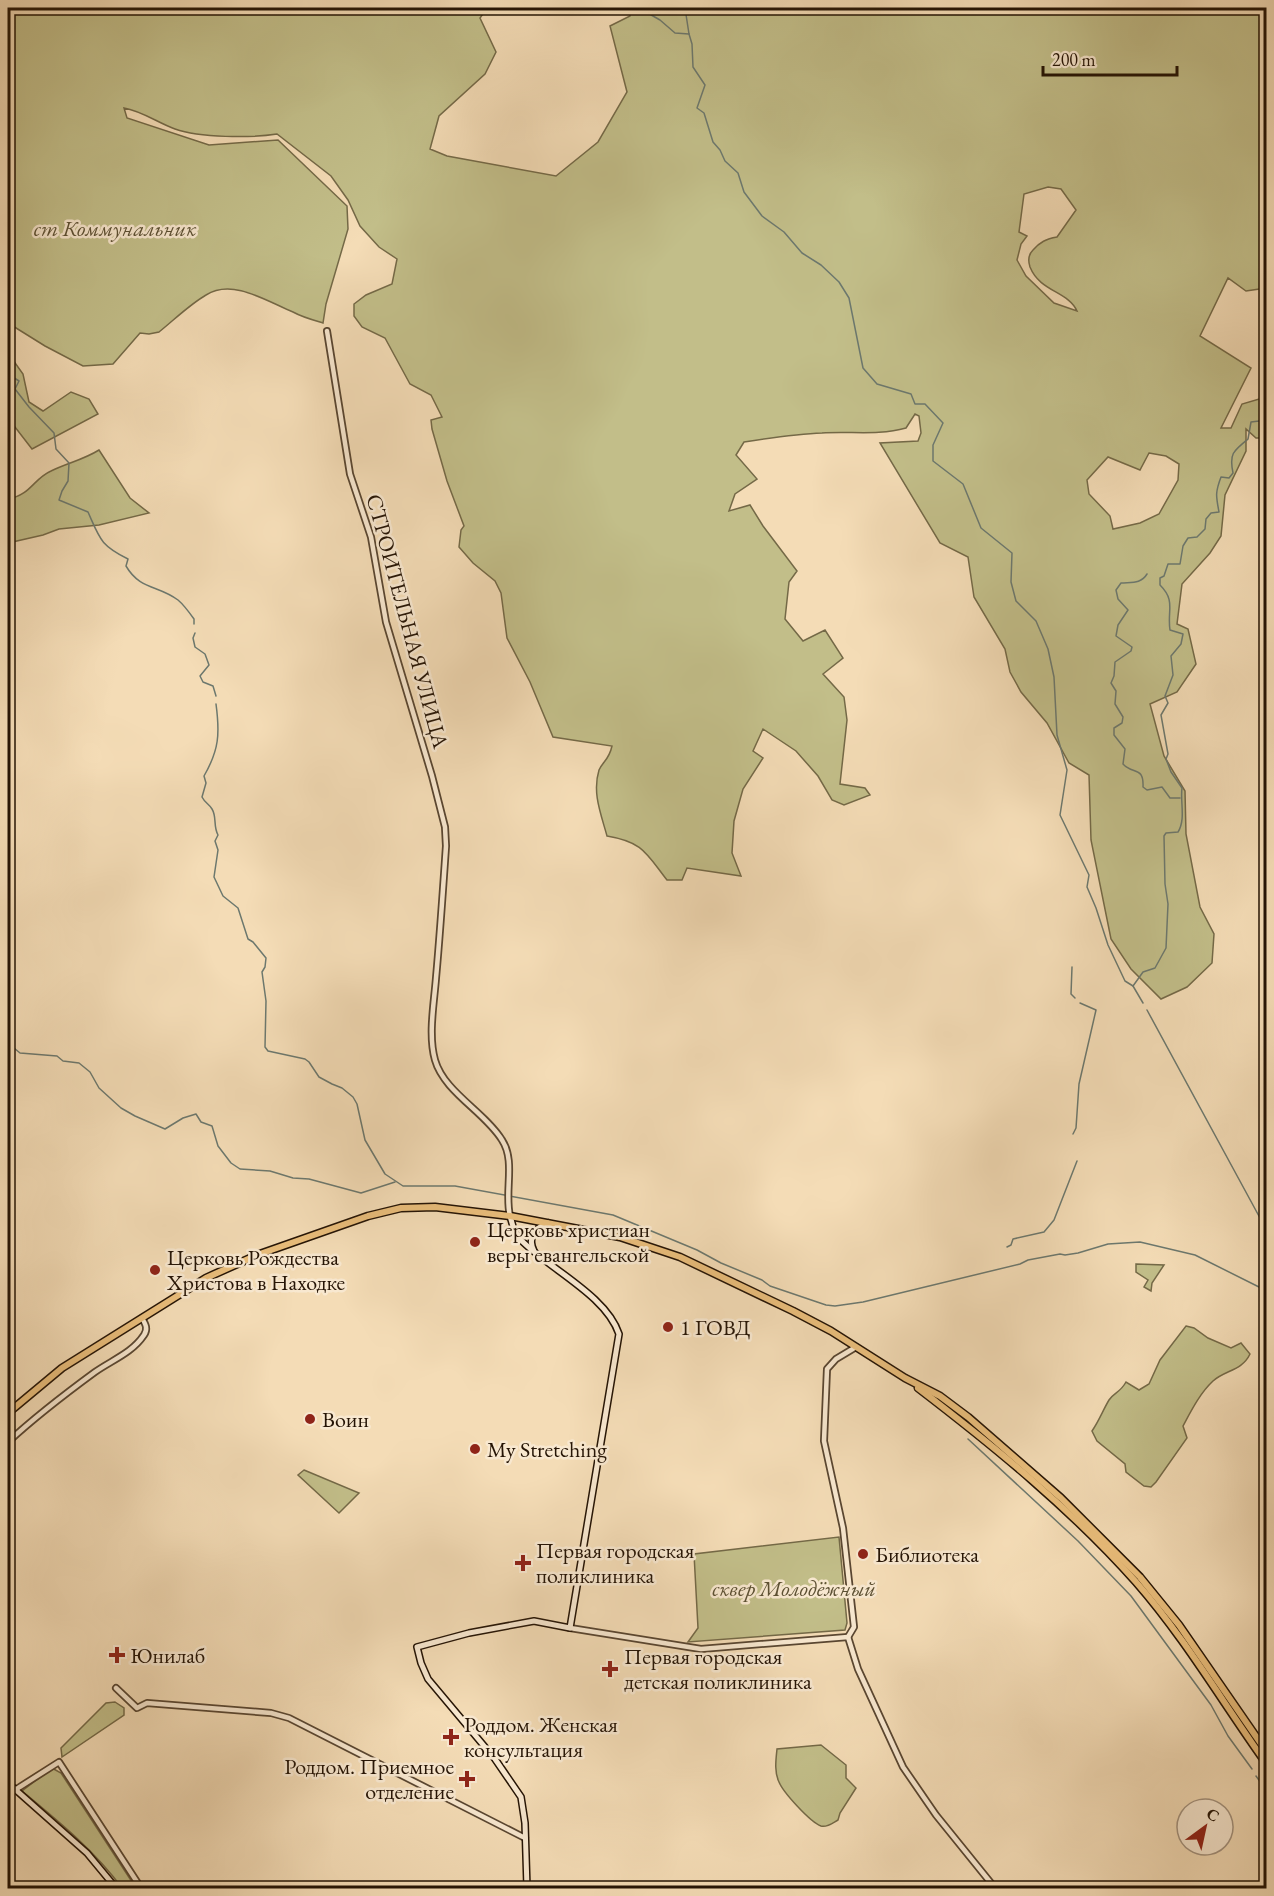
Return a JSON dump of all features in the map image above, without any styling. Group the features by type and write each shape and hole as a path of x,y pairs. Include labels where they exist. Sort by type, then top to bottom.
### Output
{"main road":[{"path":"8,1413 62,1368 206,1278 267,1251 368,1216 401,1208 435,1207 510,1216 620,1237 680,1257 793,1311 905,1378 964,1422 1120,1560 1179,1624 1266,1751"},
{"path":"510,1216 520,1240 603,1307 616,1326 618,1334 570,1628 534,1621 469,1633 417,1647 428,1679 518,1791 524,1812 527,1888"},
{"path":"535,1253 531,1245 533,1234 538,1227 548,1223"},
{"path":"1120,1560 1173,1629 1266,1763"},
{"path":"8,1784 87,1853 116,1888"}],"street":[{"name":"СТРОИТЕЛЬНАЯ УЛИЦА","path":"327,331 350,474 371,537 386,622 445,827 446,846 434,1013 435,1060 443,1077 503,1141 508,1154 506,1202 510,1216"},
{"path":"8,1442 86,1378 131,1349 146,1333 142,1318"},
{"path":"856,1347 836,1359 827,1369 824,1431 826,1451 845,1540 854,1627 848,1637 858,1669 903,1767 936,1815 995,1888"},
{"path":"570,1628 701,1649 848,1637"},
{"path":"116,1688 137,1708 147,1702 285,1716 525,1838"},
{"path":"15,1790 59,1762 141,1888"}],"green space":[{"name":"ст Коммунальник","path":"8,8 487,8 480,18 496,52 485,74 439,116 430,149 447,156 556,176 598,142 627,92 610,26 630,16 631,8 1266,8 1266,288 1246,291 1228,278 1200,336 1251,368 1221,428 1231,428 1242,404 1266,397 1266,438 1256,438 1246,429 1246,451 1225,495 1221,536 1210,553 1182,584 1177,624 1188,629 1196,664 1177,692 1150,704 1164,756 1185,791 1186,834 1200,907 1214,934 1212,963 1187,987 1161,999 1131,969 1111,939 1091,840 1089,775 1069,763 1047,723 1021,692 1010,672 1005,649 974,597 968,557 940,543 880,443 918,441 921,433 919,416 915,414 906,428 896,430 875,433 783,436 744,442 736,455 757,479 735,494 729,511 750,505 797,571 789,582 785,619 803,641 825,630 843,658 823,674 844,697 847,720 840,784 865,788 870,795 844,805 832,800 818,776 796,751 763,729 753,751 763,758 743,789 734,821 732,853 741,876 687,868 682,880 667,880 643,850 629,842 607,836 596,787 599,770 612,746 553,737 530,682 507,638 501,593 495,581 473,563 459,547 461,530 464,526 447,481 432,429 431,420 442,417 431,395 410,384 385,338 362,327 354,316 354,304 366,295 392,284 397,259 379,247 360,226 348,200 331,176 277,134 240,137 185,132 124,108 127,118 209,145 278,140 347,206 348,229 326,304 323,323 250,293 239,290 216,290 194,303 159,332 140,333 113,364 83,366 8,323","holes":["1048,187 1061,189 1076,210 1057,237 1044,241 1031,252 1029,265 1040,282 1067,299 1077,311 1054,303 1026,276 1017,260 1021,244 1027,236 1019,232 1024,194","1149,453 1166,456 1179,464 1178,480 1159,514 1140,523 1113,529 1110,516 1089,494 1087,480 1108,457 1140,470"]},
{"path":"8,353 23,374 29,402 43,411 71,392 89,399 98,414 32,449 8,418"},
{"path":"99,450 130,498 149,513 99,525 59,529 8,543 8,499 22,494 45,474"},
{"path":"1136,1264 1164,1265 1152,1283 1151,1291 1144,1287 1148,1280 1136,1272"},
{"path":"1186,1326 1231,1348 1241,1343 1250,1354 1243,1364 1218,1377 1204,1391 1183,1426 1187,1438 1156,1482 1151,1487 1144,1486 1126,1472 1125,1464 1097,1441 1092,1431 1109,1400 1126,1382 1139,1390 1149,1384 1160,1360"},
{"path":"304,1470 359,1493 339,1513 298,1475"},
{"name":"сквер Молодёжный","path":"839,1537 847,1623 845,1630 688,1642 698,1628 694,1554"},
{"path":"115,1702 124,1708 124,1715 62,1757 61,1748 106,1703"},
{"path":"821,1745 846,1765 846,1778 856,1788 838,1820 828,1826 821,1826 810,1819 786,1793 777,1778 777,1749"},
{"path":"52,1768 61,1773 136,1888 122,1888 88,1849 22,1791"}],"waterway":[{"path":"639,8 660,20 675,33 689,34"},
{"path":"685,8 692,44 693,67 705,85 697,108 704,113 713,142 725,161 738,173 744,192 762,216 784,232 802,253 821,265 839,282 849,298 863,368 877,384 911,394 915,404 925,404 943,423 933,445 933,461 963,484 981,528 1012,553 1011,582 1016,601 1036,621 1048,649 1054,677 1057,735 1067,770 1060,815 1089,875 1087,887 1108,945 1125,981 1133,986 1143,1003"},
{"path":"8,374 19,381 15,389 54,433 56,449 69,463 68,481 59,500 88,512 95,529 106,545 128,559 126,566 131,574 143,583 178,600 194,619 194,624"},
{"path":"1133,986 1143,972 1155,968 1166,948 1168,904 1165,884 1164,836 1166,833 1178,832 1182,816 1182,788 1171,772 1166,759 1168,754 1161,715 1168,703 1165,696 1173,675 1171,656 1181,644 1183,634 1170,630 1170,606 1168,596 1160,585 1160,578 1164,576 1168,564 1180,564 1183,546 1188,538 1197,537 1205,529 1206,519 1211,513 1219,512 1217,494 1221,477 1229,478 1233,473 1233,453 1248,439 1251,422 1259,421 1263,424 1266,418"},
{"path":"1147,574 1139,581 1121,583 1116,590 1118,599 1128,610 1118,625 1116,636 1132,647 1131,651 1115,662 1111,683 1116,691 1115,704 1123,717 1122,723 1114,728 1114,735 1125,749 1123,764 1140,773 1143,787 1147,790 1162,787 1170,798 1180,798"},
{"path":"195,633 193,638 195,647 205,654 209,665 200,676 203,682 213,686 216,696"},
{"path":"216,704 217,742 213,758 204,776 206,783 202,797 211,807 218,835 215,841 218,850 214,877 223,896 238,908 248,939 266,958 262,972 266,1001 265,1047 268,1051 305,1059 319,1077 342,1088 353,1097 357,1104 365,1140 385,1174 403,1186 455,1186 613,1215 697,1250 762,1280 770,1286 826,1305 863,1302 1020,1264 1028,1260 1078,1253 1108,1244 1140,1242 1195,1255 1261,1288 1266,1293"},
{"path":"1072,967 1071,994 1075,998"},
{"path":"1073,1134 1076,1128 1079,1084 1096,1010 1080,1003"},
{"path":"1147,1010 1266,1229"},
{"path":"8,1043 20,1053 57,1056 63,1061 79,1063 90,1072 99,1088 121,1108 165,1129 183,1118 196,1114 201,1122 212,1126 218,1146 231,1163 240,1169 270,1171 361,1193 395,1182"},
{"path":"1007,1247 1011,1245 1013,1239 1044,1232 1054,1220 1077,1161"},
{"path":"968,1439 1078,1541 1131,1596 1211,1705 1228,1736 1252,1769"},
{"path":"1256,1776 1266,1790"}],"place":[{"name":"Церковь христиан веры евангельской","path":"475,1242"},
{"name":"Церковь Рождества Христова в Находке","path":"155,1270"},
{"name":"1 ГОВД","path":"668,1327"},
{"name":"Воин","path":"310,1419"},
{"name":"My Stretching","path":"475,1449"},
{"name":"Библиотека","path":"863,1554"},
{"name":"Первая городская поликлиника","path":"523,1563"},
{"name":"Юнилаб","path":"117,1655"},
{"name":"Первая городская детская поликлиника","path":"610,1669"},
{"name":"Роддом. Женская консультация","path":"451,1737"},
{"name":"Роддом. Приемное отделение","path":"467,1779"}]}
